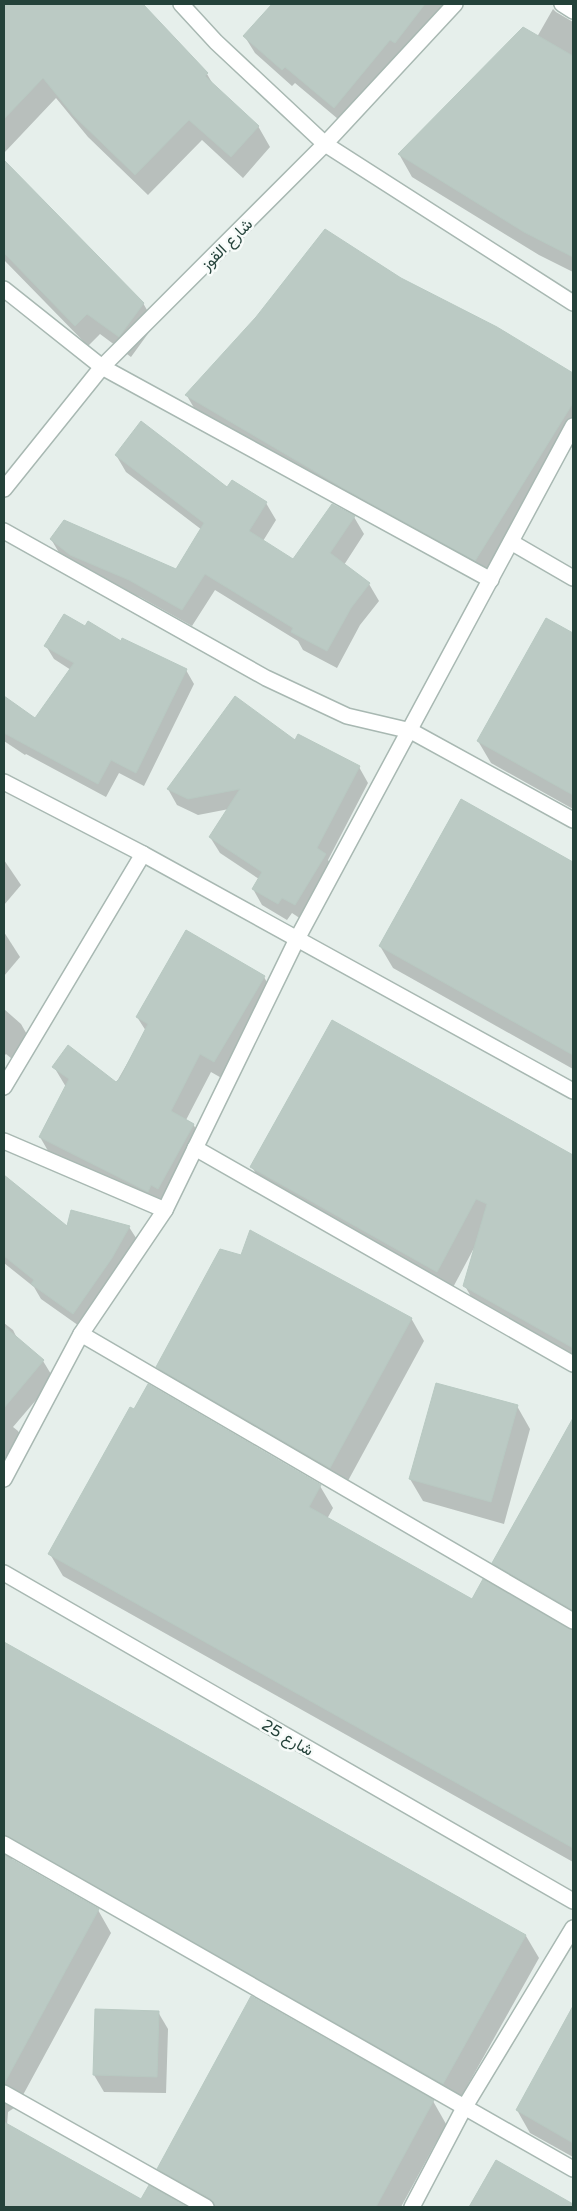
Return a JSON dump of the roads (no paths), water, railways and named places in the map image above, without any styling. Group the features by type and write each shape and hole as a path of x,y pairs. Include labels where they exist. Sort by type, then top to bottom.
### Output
{"street":[{"path":"181,4 216,42 325,144 573,303"},
{"name":"شارع القوز","path":"4,489 102,367 325,144 455,4"},
{"path":"562,4 573,11"},
{"path":"4,289 102,367 491,580"},
{"path":"4,1480 81,1334 165,1210 297,939 411,731 573,426"},
{"path":"4,531 266,678 346,716 411,731 573,820"},
{"path":"511,542 573,578"},
{"path":"4,782 143,854 573,1091"},
{"path":"4,1087 143,854"},
{"path":"4,1141 165,1210"},
{"path":"196,1148 573,1364"},
{"path":"81,1334 573,1621"},
{"name":"شارع 25","path":"4,1573 573,1901"},
{"path":"4,1844 573,2169"},
{"path":"412,2207 464,2108 573,1928"},
{"path":"4,2093 206,2207"}]}
